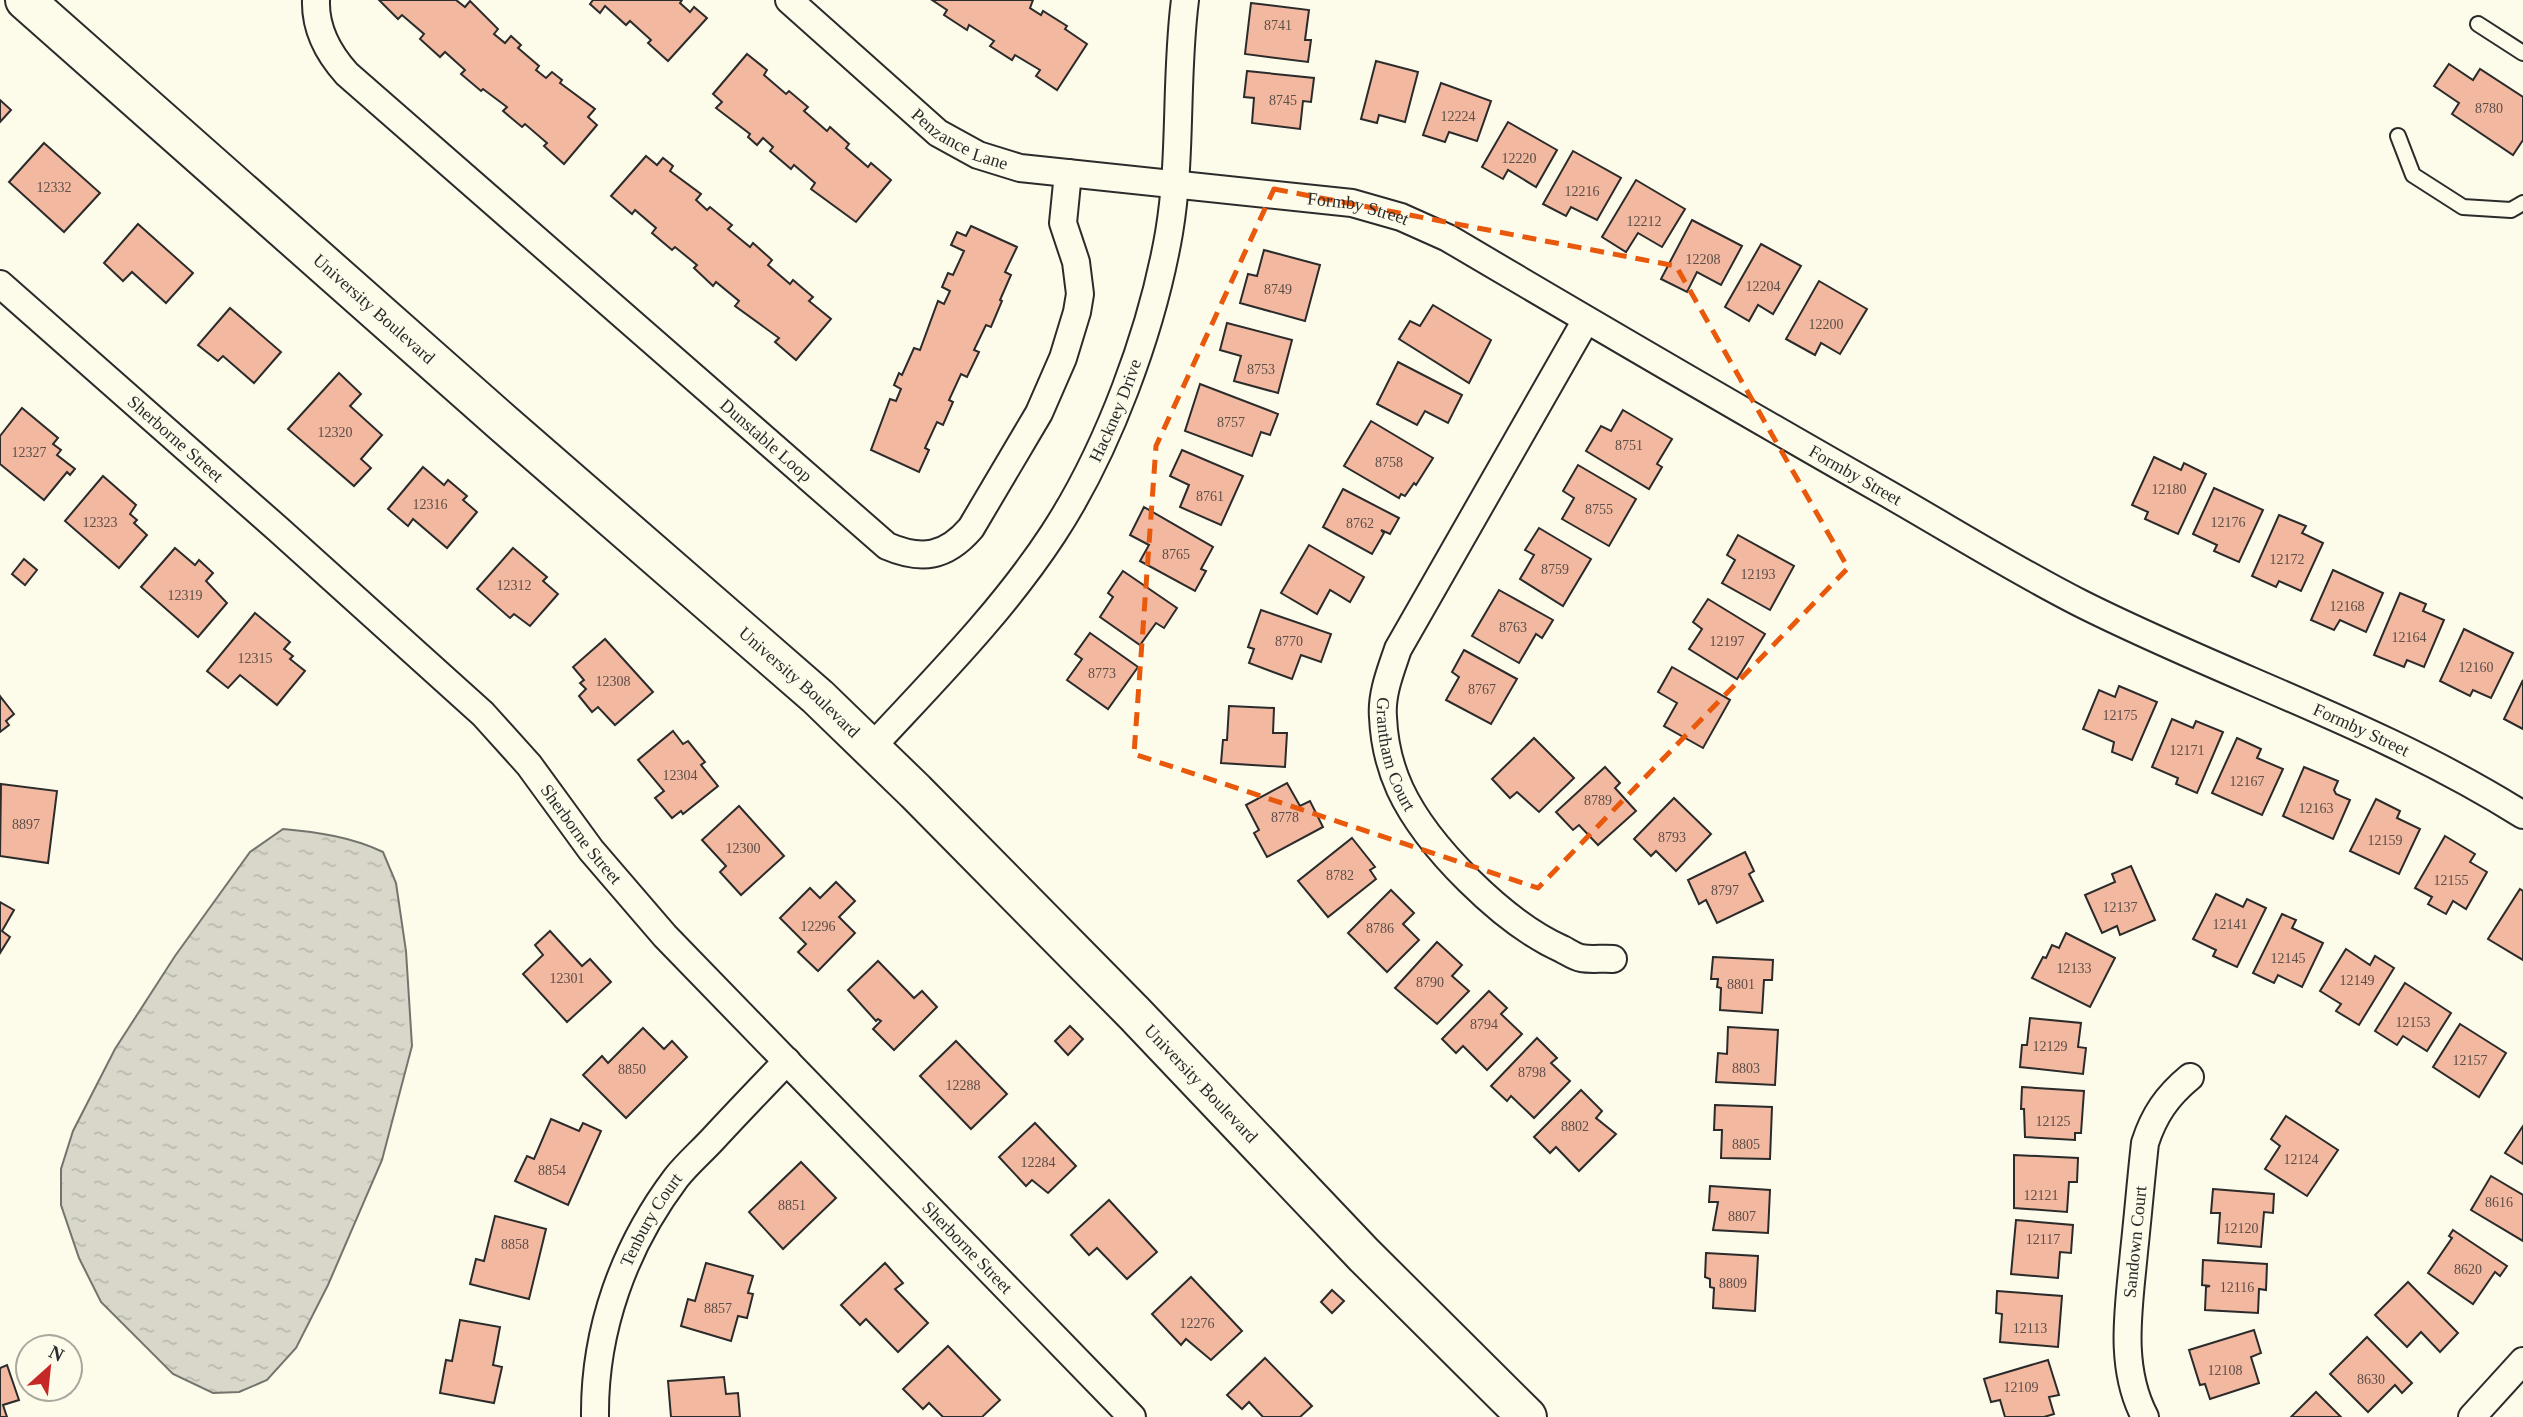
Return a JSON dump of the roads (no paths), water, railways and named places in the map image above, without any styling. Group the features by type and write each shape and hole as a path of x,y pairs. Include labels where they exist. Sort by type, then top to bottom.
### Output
{"street":[{"name":"University Boulevard","path":"25,0 503,423 818,697 1134,1013 1364,1255 1527,1417"},
{"name":"Dunstable Loop","path":"316,0 315,11 321,36 334,59 347,74 887,546 906,554 927,555 943,551 961,540 971,528 1039,413 1063,358 1080,294 1076,262 1063,223 1068,173"},
{"name":"Penzance Lane","path":"789,0 938,133 978,155 1020,168 1176,183"},
{"name":"Hackney Drive","path":"871,748 1012,590 1053,533 1088,471 1129,378 1152,307 1169,234 1176,183 1181,35 1185,0"},
{"name":"Formby Street","path":"1176,183 1352,203 1401,217 1448,238 2077,601 2175,649 2320,708 2403,748 2523,815"},
{"name":"Sherborne Street","path":"0,284 483,714 529,765 591,850 665,936 1132,1417"},
{"name":"Grantham Court","path":"1586,320 1398,649 1387,684 1382,714 1388,751 1399,788 1432,840 1475,885 1545,942 1580,958 1613,959"},
{"name":"Tenbury Court","path":"595,1417 601,1341 614,1292 629,1254 678,1176 787,1061"},
{"name":"Sandown Court","path":"2145,1417 2138,1403 2129,1365 2127,1325 2145,1143 2153,1119 2171,1093 2190,1077"},
{"path":"2472,1417 2523,1361"}],"lane":[{"path":"2478,24 2523,53"},
{"path":"2398,136 2413,176 2463,207 2511,210 2523,203"}],"water":[{"path":"283,829 334,836 383,852 396,883 406,951 412,1046 382,1160 328,1285 296,1348 267,1380 239,1392 213,1393 173,1374 101,1302 79,1258 61,1205 61,1169 73,1131 115,1049 175,956 250,852"}]}
